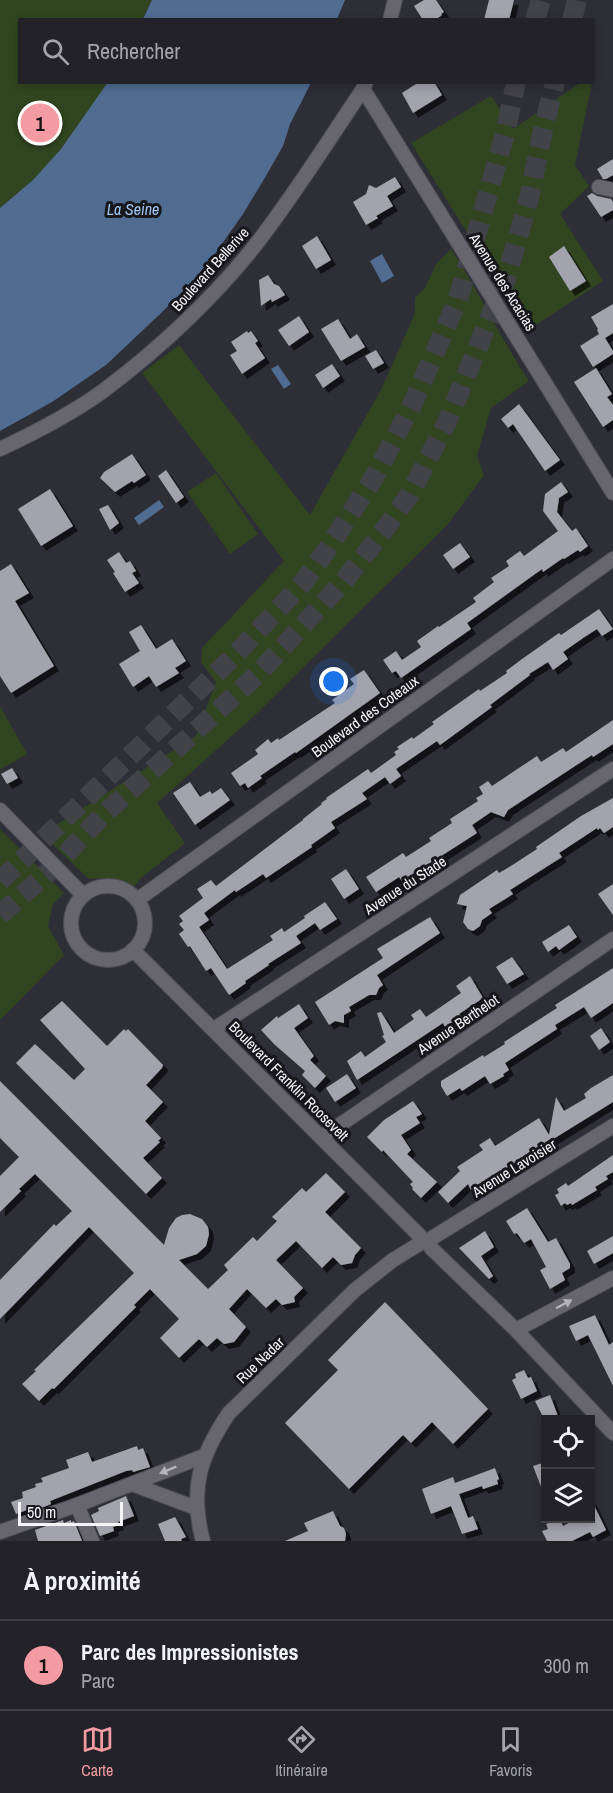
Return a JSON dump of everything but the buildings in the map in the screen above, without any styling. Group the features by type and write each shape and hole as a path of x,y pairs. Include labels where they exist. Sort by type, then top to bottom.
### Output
{"street":[{"path":"390,18 395,0"},
{"name":"Boulevard Bellerive","path":"0,449 34,433 102,392 194,314 256,244 312,166 364,86"},
{"name":"Avenue des Acacias","path":"364,86 613,493"},
{"name":"Boulevard des Coteaux","path":"137,900 613,559"},
{"name":"Avenue du Stade","path":"214,1029 613,769"},
{"path":"0,810 83,895"},
{"path":"107,886 118,887 129,892 137,900 142,910 144,931 133,950 111,960 99,959 88,954 79,946 73,936 71,925 76,904 83,895 90,890 107,886"},
{"name":"Avenue Berthelot","path":"322,1137 613,939"},
{"name":"Boulevard Franklin Roosevelt","path":"133,950 516,1330 613,1433"},
{"name":"Avenue Lavoisier","path":"426,1242 613,1126"},
{"name":"Rue Nadar","path":"203,1541 196,1508 198,1482 204,1456 229,1413 356,1290 393,1260 426,1242"},
{"path":"516,1330 613,1278"},
{"path":"0,1532 204,1456"},
{"path":"132,1484 196,1508"},
{"path":"77,1505 92,1541"}],"green space":[{"path":"0,0 152,0 143,18 18,18 18,84 107,84 61,150 33,180 0,208"},
{"path":"579,84 592,84 575,165 589,186 560,214 603,281 528,330 411,143 491,96 513,129"},
{"path":"451,249 529,381 491,408 477,456 484,475 448,524 252,718 157,803 185,843 141,878 134,887 112,879 89,879 42,834 196,736 216,682 201,662 202,648 284,561 142,373 179,345 310,515 382,388 415,313 415,298 425,288 436,264"},
{"path":"216,473 258,534 230,554 187,492"},
{"path":"0,706 27,754 1,769 0,768"},
{"path":"0,829 64,893 53,904 48,926 64,955 0,1020"}],"water":[{"path":"152,0 345,0 337,18 143,18"},
{"name":"La Seine","path":"107,84 310,84 290,124 283,146 263,181 202,272 106,365 52,402 0,431 0,208 33,180 61,149"},
{"path":"382,254 394,276 382,283 370,261"},
{"path":"278,365 291,384 284,389 271,369"},
{"path":"159,500 164,507 139,525 134,518"}],"tunnel":[{"path":"536,18 541,0"},
{"path":"572,18 577,0"},
{"path":"0,881 235,655 302,584 375,476 413,403 458,299 505,134 516,84"},
{"path":"0,915 56,865 101,817 258,674 344,581 410,494 447,422 507,276 529,198 554,84"}],"place":[{"name":"Parc des Impressionistes","path":"40,123"}]}
